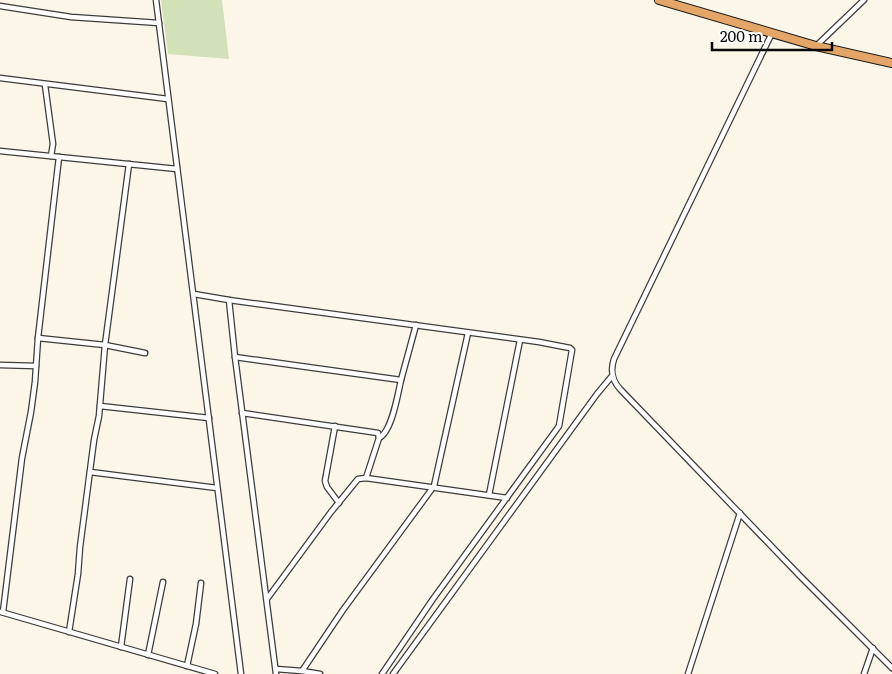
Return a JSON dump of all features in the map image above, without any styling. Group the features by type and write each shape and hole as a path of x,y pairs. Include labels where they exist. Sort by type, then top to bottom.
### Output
{"highway":[{"path":"659,0 670,1 816,46 892,63"}],"street":[{"path":"156,0 241,674"},
{"path":"816,46 864,0"},
{"path":"0,6 71,17 159,23"},
{"path":"772,33 614,359 612,376 620,390 892,668"},
{"path":"0,78 168,99"},
{"path":"45,85 53,144 51,156"},
{"path":"0,151 177,168"},
{"path":"59,157 31,412 22,458 1,612 215,674"},
{"path":"69,632 100,406 105,345 130,164"},
{"path":"194,294 520,340 570,348 572,350 560,426 428,607 382,674"},
{"path":"229,300 276,671 302,670 320,674"},
{"path":"366,478 379,438 385,433 393,413 416,326"},
{"path":"302,670 343,610 435,484 468,333"},
{"path":"38,338 105,345 145,353"},
{"path":"490,495 520,340"},
{"path":"235,356 401,380"},
{"path":"0,365 36,366"},
{"path":"393,674 474,561 612,376"},
{"path":"100,406 209,418"},
{"path":"242,413 378,433 379,438"},
{"path":"335,426 325,481 339,502"},
{"path":"529,468 541,470"},
{"path":"90,472 218,488"},
{"path":"267,599 358,479 366,478 508,498"},
{"path":"688,674 740,513"},
{"path":"121,647 130,579"},
{"path":"148,655 164,582"},
{"path":"187,666 196,624 201,583"},
{"path":"864,674 873,648"}],"green space":[{"path":"161,0 222,0 229,59 168,54"}]}
